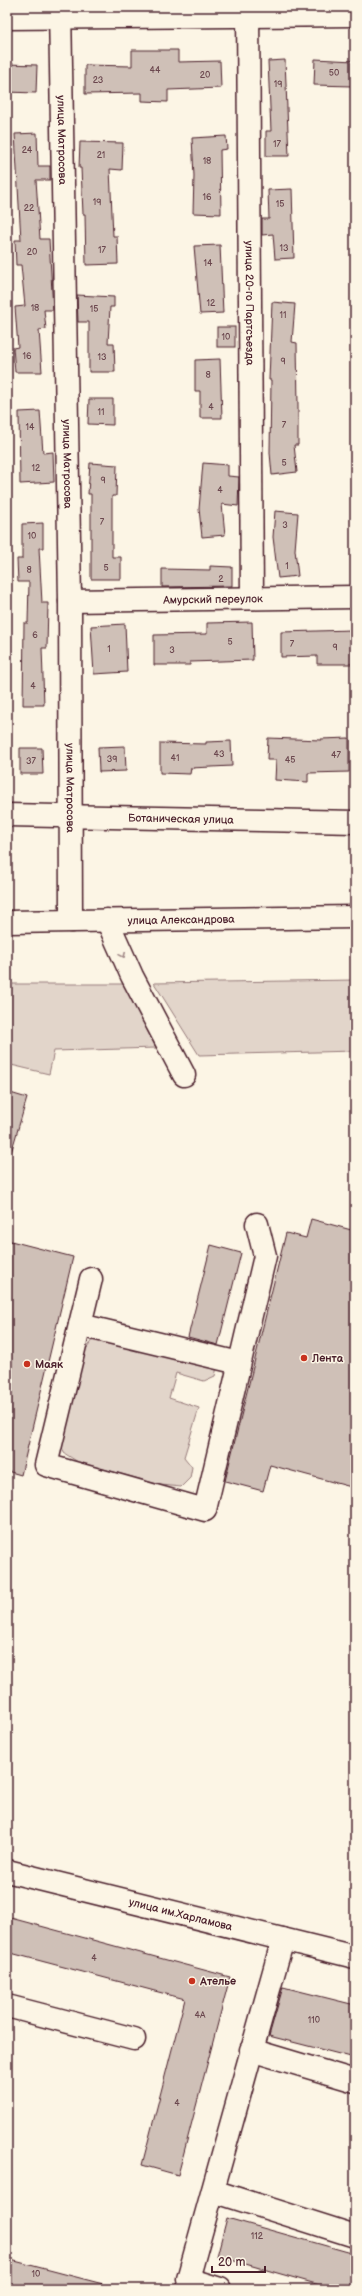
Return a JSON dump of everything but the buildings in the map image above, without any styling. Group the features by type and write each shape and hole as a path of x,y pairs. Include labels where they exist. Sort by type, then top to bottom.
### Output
{"street":[{"path":"7,18 60,12 248,11 355,15"},
{"name":"улица 20-го Партсъезда","path":"248,11 252,598"},
{"name":"улица Матросова","path":"60,12 70,601 72,920"},
{"name":"Амурский переулок","path":"70,601 355,597"},
{"name":"Ботаническая улица","path":"7,815 355,822"},
{"name":"улица Александрова","path":"7,922 355,917"},
{"path":"107,920 132,976 184,1075"},
{"path":"91,1279 46,1465 205,1510 265,1256 257,1224"},
{"path":"80,1325 240,1363"},
{"name":"улица им.Харламова","path":"7,1871 355,1957"},
{"path":"220,2289 187,2284 283,1939"},
{"path":"7,2006 134,2039"},
{"path":"251,2050 355,2081"},
{"path":"213,2191 355,2236"}],"shaded area":[{"path":"355,980 355,1051 199,1055 154,983"},
{"path":"7,984 124,984 156,1048 54,1051 49,1074 7,1064"},
{"path":"94,1339 217,1367 215,1376 204,1381 176,1373 169,1398 199,1408 184,1457 192,1467 190,1478 181,1487 161,1485 78,1462 64,1453 58,1435 82,1354"}],"place":[{"name":"Лента","path":"304,1358"},
{"name":"Маяк","path":"27,1364"},
{"name":"Ателье","path":"192,1981"}]}
